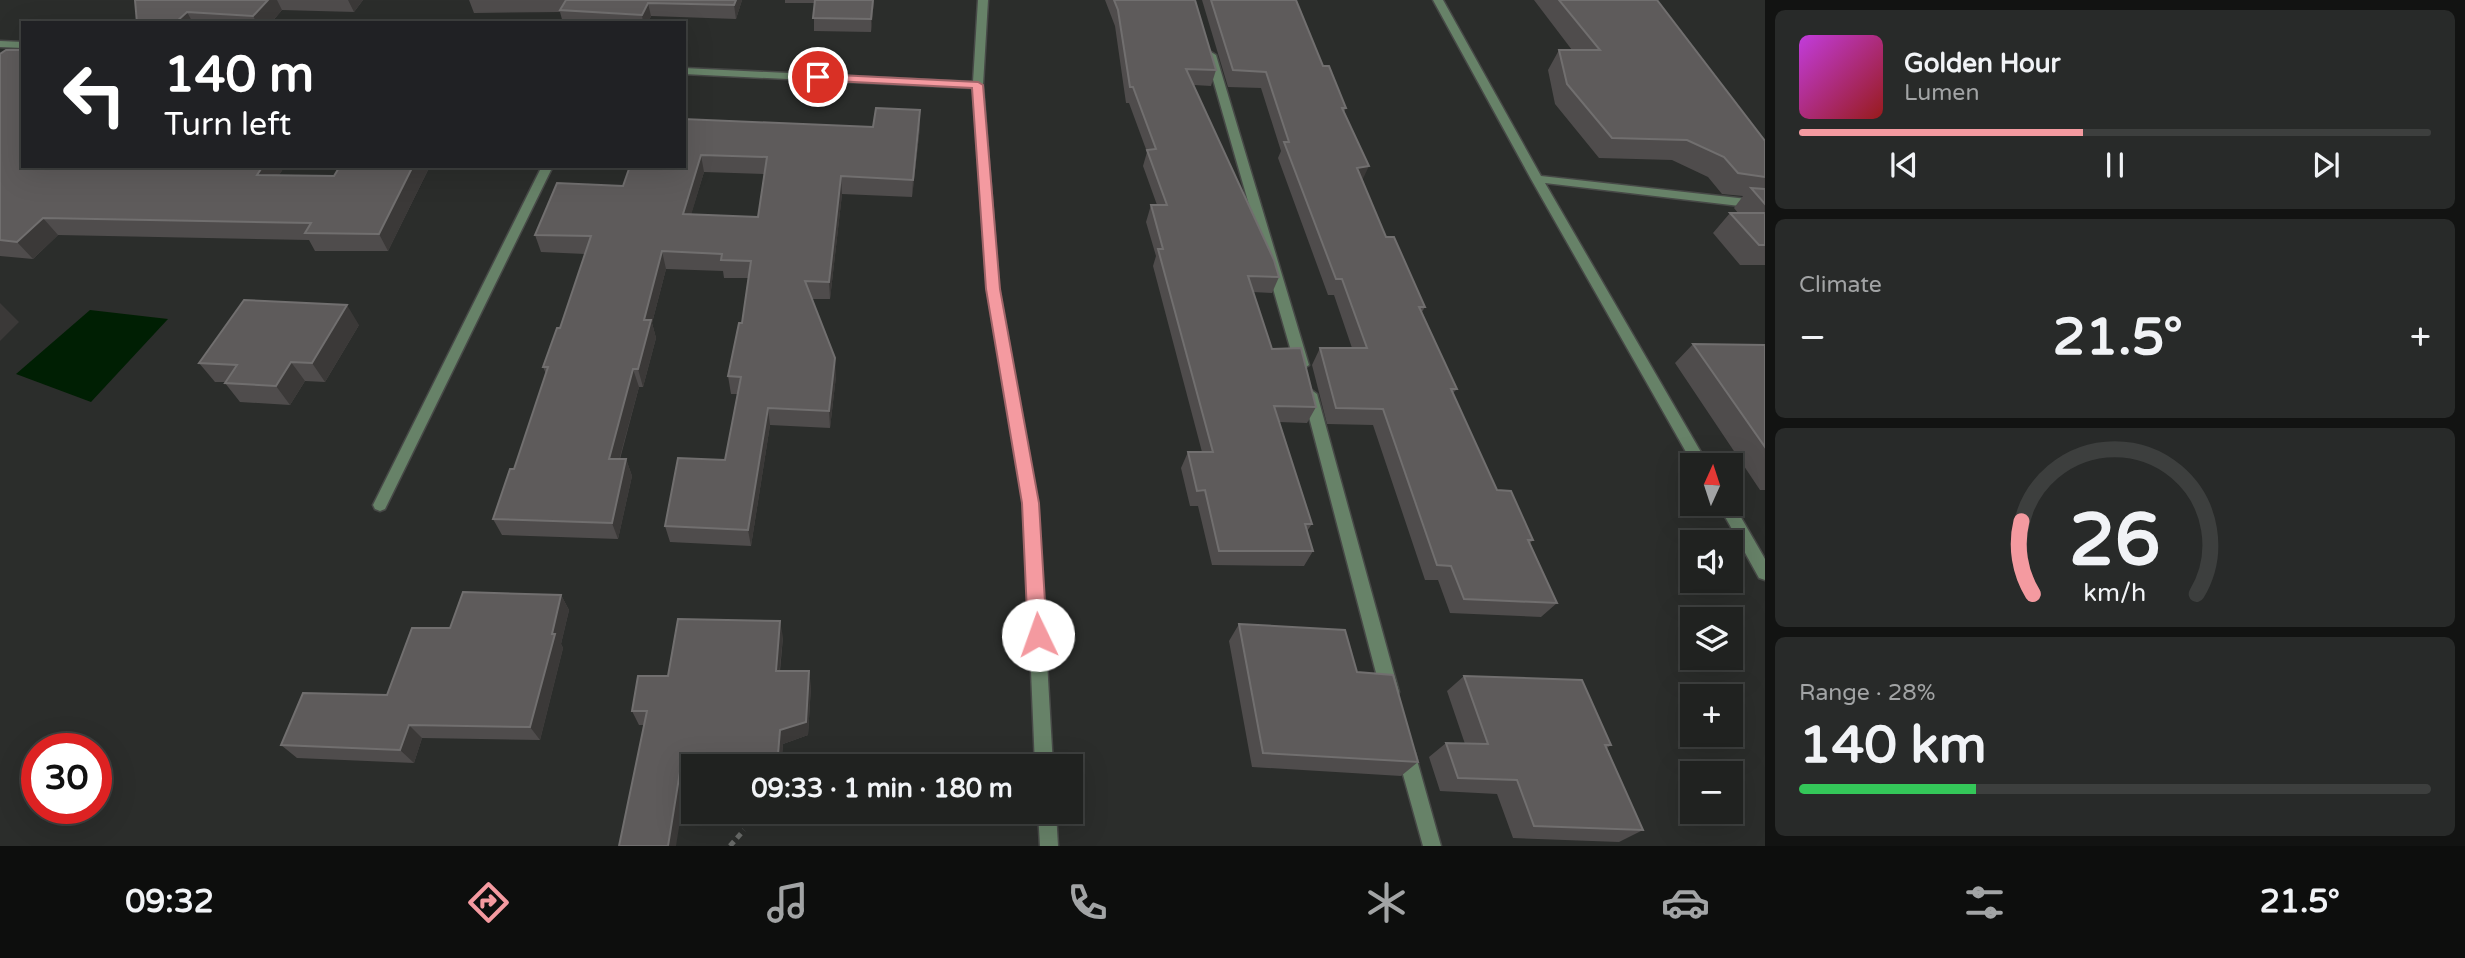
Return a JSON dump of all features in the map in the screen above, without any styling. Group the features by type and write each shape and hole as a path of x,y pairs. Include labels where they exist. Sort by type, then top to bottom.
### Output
{"street":[{"path":"983,0 978,85 993,289 1031,503 1043,754"},
{"path":"1438,0 1695,453"},
{"path":"1206,39 1300,355 1395,712"},
{"path":"0,44 21,45"},
{"path":"686,71 978,85"},
{"path":"380,505 547,168"},
{"path":"1537,178 1765,205"},
{"path":"1732,516 1765,573"},
{"path":"1402,739 1432,846"},
{"path":"1048,824 1049,846"}],"path":[{"path":"730,846 744,830"}],"shaded area":[{"path":"90,310 168,319 91,402 16,374"}],"building":[{"path":"135,0 268,0 253,16 187,12 177,21 137,21"},
{"path":"566,0 736,0 734,5 648,3 642,15 560,10"},
{"path":"815,0 873,0 871,19 813,18"},
{"path":"1114,0 1195,0 1216,70 1186,69 1274,260 1279,277 1248,276 1272,349 1301,348 1316,407 1274,406 1312,524 1305,524 1313,551 1219,551 1205,490 1197,491 1188,452 1213,452 1158,249 1163,249 1151,205 1167,205 1147,150 1156,149 1133,87 1130,87 1118,10"},
{"path":"1211,0 1296,0 1323,66 1329,66 1346,108 1342,108 1369,166 1357,168 1386,237 1394,237 1425,307 1419,307 1457,389 1451,389 1497,490 1511,491 1533,540 1528,540 1557,603 1464,599 1451,566 1437,565 1383,409 1336,408 1320,348 1367,348 1342,279 1336,279 1284,142 1289,142 1266,72 1233,70"},
{"path":"1559,0 1657,0 1765,141 1765,177 1738,173 1724,157 1687,140 1612,138 1567,84 1559,50 1600,50"},
{"path":"6,50 21,50 21,168 262,168 257,175 334,176 339,168 412,168 379,234 305,233 311,223 43,218 17,242 0,240 0,54"},
{"path":"876,108 920,110 913,180 841,176 829,282 805,281 835,358 829,411 768,408 748,530 665,526 678,458 725,460 741,377 728,376 739,323 742,323 751,261 721,260 722,254 662,251 644,320 651,320 638,369 633,369 609,459 626,459 612,523 493,519 510,469 514,469 548,367 543,367 557,328 560,328 591,236 535,235 557,183 623,186 629,168 686,168 686,119 873,127","holes":["701,155 767,157 758,217 683,214"]},
{"path":"1751,188 1765,189 1765,204"},
{"path":"1730,213 1765,213 1765,245 1759,245"},
{"path":"244,300 347,305 312,363 291,362 276,386 225,383 237,365 199,363"},
{"path":"1693,344 1765,345 1765,447"},
{"path":"463,592 561,595 552,634 555,634 530,727 409,725 400,750 281,745 303,693 387,695 412,628 450,628"},
{"path":"678,619 780,621 776,671 809,671 806,722 780,730 778,754 681,754 668,846 619,846 647,711 632,711 638,676 668,676"},
{"path":"1239,624 1345,630 1357,672 1393,675 1418,762 1263,753"},
{"path":"1464,676 1582,680 1611,745 1605,745 1643,830 1534,826 1517,780 1458,778 1446,743 1488,744"}],"route":[{"path":"818,77 978,85 993,289 1031,503 1038,635"}]}
